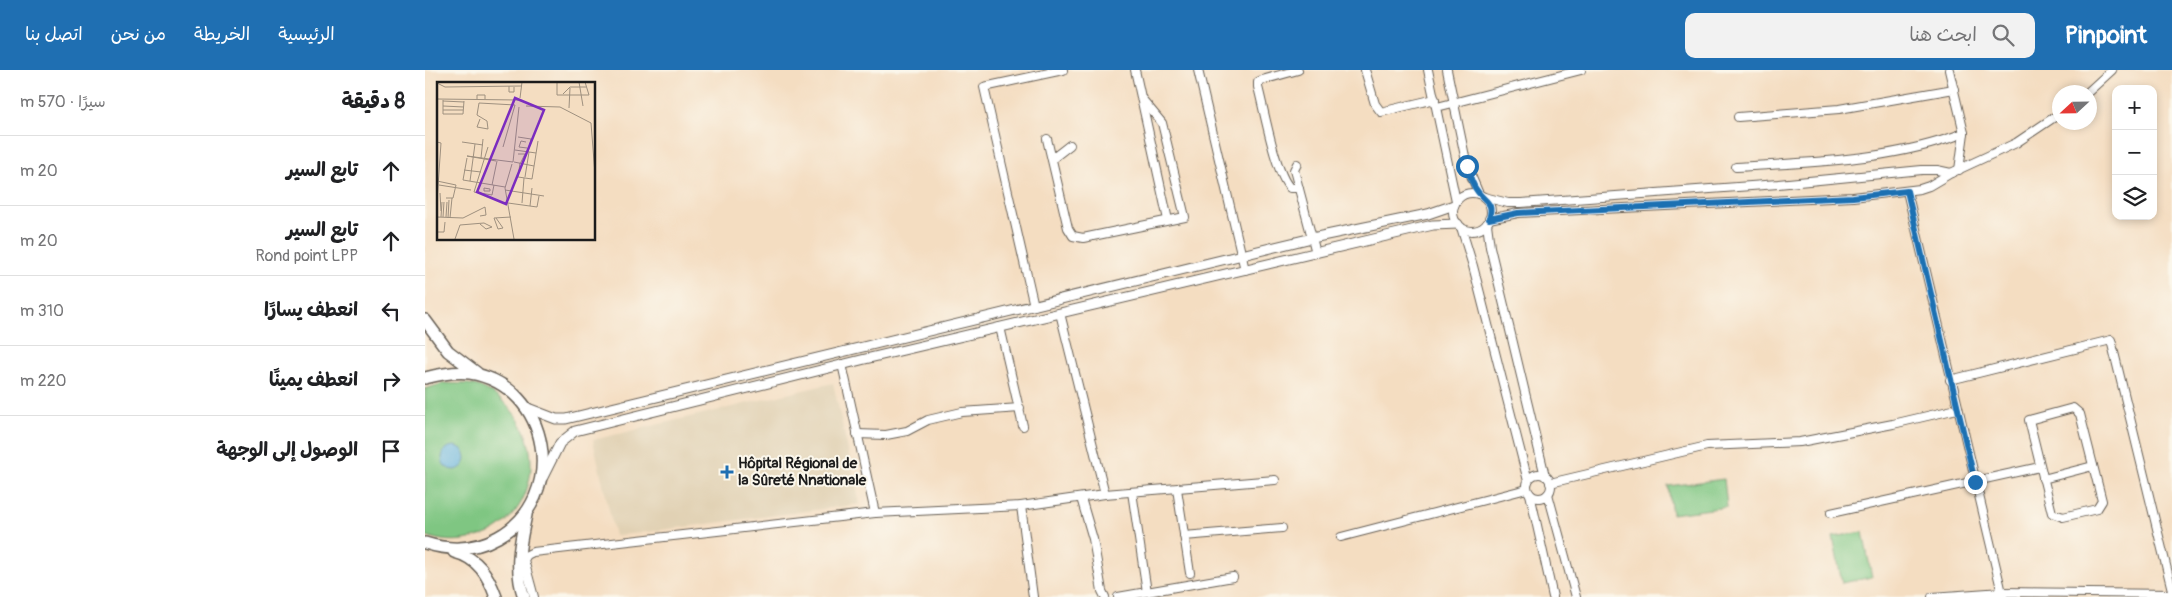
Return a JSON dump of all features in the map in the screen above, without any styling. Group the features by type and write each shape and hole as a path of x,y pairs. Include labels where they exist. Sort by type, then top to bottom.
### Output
{"main road":[{"path":"425,320 448,351 482,377"},
{"path":"425,378 446,372 470,373 494,381 515,395 525,407 538,429 543,454 542,479 536,498 526,514 509,532 488,543 464,549 440,548"},
{"path":"524,597 519,585 518,559 526,514"},
{"path":"425,543 470,557 483,570 496,597"}],"street":[{"path":"1034,306 984,87 1063,70"},
{"path":"1135,70 1168,220"},
{"path":"1199,70 1245,270"},
{"path":"1298,70 1262,80 1258,82 1258,87 1278,164 1285,183 1290,188 1299,188"},
{"path":"1365,70 1375,104 1381,112 1454,102 1581,70"},
{"path":"1428,70 1455,203 1453,214 1459,225 1473,266 1553,597"},
{"path":"1447,70 1467,166 1481,196 1490,207 1488,222 1490,247 1548,479 1548,494 1576,597"},
{"path":"1949,70 1964,133 1959,170"},
{"path":"2096,85 2112,70"},
{"path":"1738,117 1839,109 1954,88"},
{"path":"1047,139 1068,228 1073,236 1083,238 1185,217 1162,123 1141,99"},
{"path":"542,479 560,443 575,432 842,364 1433,225 1459,225 1471,231 1477,230 1488,222 1518,213 1816,200 1907,191 1929,186 1951,173 2016,143 2052,119"},
{"path":"1736,167 1849,160 1899,152 1943,141 1964,133"},
{"path":"1052,159 1070,145"},
{"path":"1297,164 1294,170 1316,253"},
{"path":"525,407 556,419 566,418 1313,238 1428,214 1455,203 1466,194 1509,203 1521,203 1769,185 1922,170 1937,170 1951,173"},
{"path":"1907,191 2002,594"},
{"path":"1061,313 1105,494"},
{"path":"1000,327 1023,426"},
{"path":"1932,597 2002,594 2172,592 2111,340 1951,380"},
{"path":"858,349 861,360"},
{"path":"842,364 875,513"},
{"path":"758,373 761,385"},
{"path":"857,434 886,435 907,431 928,420 962,412 1020,408"},
{"path":"1528,488 1533,475 1548,479 1707,446 1801,442 1893,424 1957,408"},
{"path":"2073,408 2080,414 2093,466 2102,501 2097,509 2063,517 2052,514 2029,420 2073,408"},
{"path":"2043,479 2093,466"},
{"path":"1831,513 2040,467"},
{"path":"533,597 524,564 525,557 529,553 875,513 1021,506 1105,494 1275,480"},
{"path":"1528,488 1538,498 1548,494"},
{"path":"1341,537 1528,488"},
{"path":"1177,489 1191,573"},
{"path":"1132,492 1147,592"},
{"path":"1081,498 1093,539 1102,591 1105,597"},
{"path":"1021,506 1033,597"},
{"path":"1184,536 1283,528"},
{"path":"1118,597 1233,577"}],"shaded area":[{"name":"Hôpital Régional de la Sûreté Nnationale","path":"833,383 860,504 615,536 593,440"}],"green space":[{"path":"444,383 475,385 500,399 512,411 522,426 528,442 531,459 526,493 518,508 506,521 485,535 449,541 425,535 425,389"},
{"path":"1724,479 1727,507 1672,514 1668,486"},
{"path":"1863,532 1872,577 1842,583 1833,537"}],"water":[{"path":"454,446 463,449 466,458 463,467 454,470 445,467 442,458 445,449"}],"place":[{"name":"Hôpital Régional de la Sûreté Nnationale","path":"727,472"}],"route":[{"path":"1467,166 1473,184 1479,194 1488,202 1491,214 1489,219 1518,213 1853,197 1907,191 1975,482"}]}
